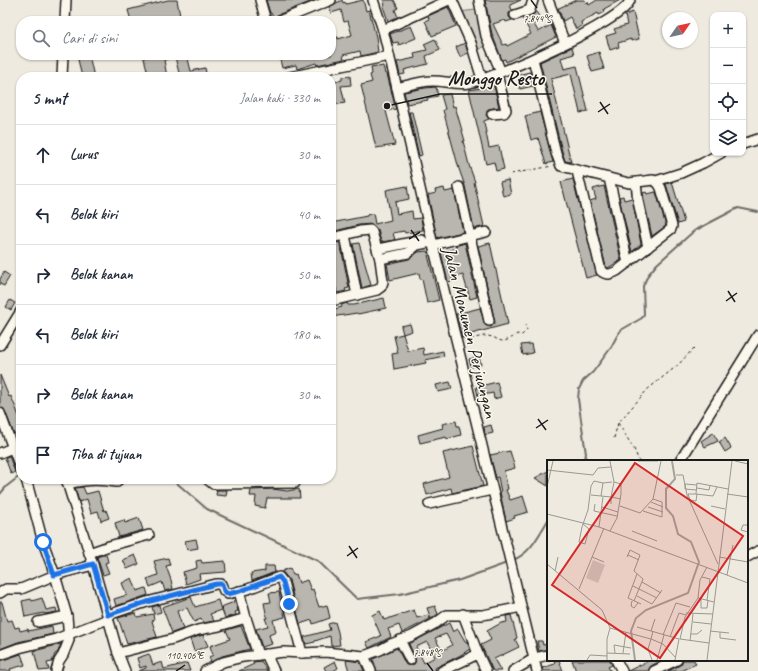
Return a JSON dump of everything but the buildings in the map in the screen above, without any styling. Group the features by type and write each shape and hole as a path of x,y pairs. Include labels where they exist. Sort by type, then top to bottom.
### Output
{"street":[{"path":"65,16 66,0"},
{"path":"260,0 265,16"},
{"path":"291,16 331,0"},
{"name":"Jalan Monumen Perjuangan","path":"373,0 383,30 432,242 512,572 538,671"},
{"path":"383,30 449,0"},
{"path":"452,0 471,42 482,79"},
{"path":"479,0 486,36 499,73 506,110 504,113 492,114"},
{"path":"515,16 530,10 533,0"},
{"path":"548,0 565,43"},
{"path":"397,88 424,81 462,84 499,73 533,59 586,32 614,15 628,4 630,0"},
{"path":"313,72 389,56"},
{"path":"533,59 560,164 564,168 624,182 636,183 653,180 656,181 682,173 716,156"},
{"path":"62,72 63,60"},
{"path":"746,143 758,139"},
{"path":"577,171 601,271 605,274 611,274 628,263 668,232 672,226 661,188 656,181"},
{"path":"609,178 628,263"},
{"path":"636,183 638,201 648,247"},
{"path":"459,187 489,321"},
{"path":"336,300 357,295 377,290 381,287 383,282 378,248 370,230 341,236 357,295"},
{"path":"380,259 408,253 417,245 486,232"},
{"path":"378,248 432,242"},
{"path":"0,345 16,319"},
{"path":"681,460 758,335"},
{"path":"0,413 16,457"},
{"path":"0,453 12,448"},
{"path":"27,484 43,542 67,616 69,634 68,644 59,661 56,671"},
{"path":"68,484 93,564 118,654 125,671"},
{"path":"429,504 492,490"},
{"path":"89,553 149,535"},
{"path":"748,556 758,551"},
{"path":"0,593 6,589 21,589 54,575 93,564"},
{"path":"0,655 19,648 56,639 147,602 216,584 222,584 224,591 228,594 239,592 279,577 281,578 302,653"},
{"path":"239,592 246,618 262,654 274,671"},
{"path":"205,671 223,662 262,654 284,652 325,652 364,656 412,636 436,623 447,615 482,615 521,607"},
{"path":"463,614 486,671"},
{"path":"38,622 67,616"},
{"path":"118,654 173,639 198,630 219,626 246,618"},
{"path":"400,640 410,660"},
{"path":"442,671 478,654"},
{"path":"514,671 535,658 547,655"},
{"path":"364,656 371,671"},
{"path":"617,661 622,671"},
{"path":"654,671 675,661"}],"path":[{"path":"511,174 560,164"},
{"path":"457,344 485,336 498,341 506,341 517,334 522,335 528,330 525,325"},
{"path":"614,438 618,423 648,389 678,365 694,348"},
{"path":"618,423 634,449 639,460"}],"shaded area":[{"path":"476,10 489,43 476,52 459,12"}],"waterway":[{"path":"584,460 586,454 578,399 579,389 583,381 593,372 610,349 621,330 642,318 644,314 643,286 648,275 657,264 694,231 738,208 758,212"},
{"path":"0,494 16,479"},
{"path":"178,484 207,509 318,561 357,599 400,594 460,580 507,563"},
{"path":"513,560 529,549 547,522"}],"place":[{"name":"Monggo Resto","path":"387,106"}],"route":[{"path":"43,542 54,575 93,564 108,615 147,602 219,583 222,584 224,591 228,594 248,589 279,577 283,582 289,604"}]}
